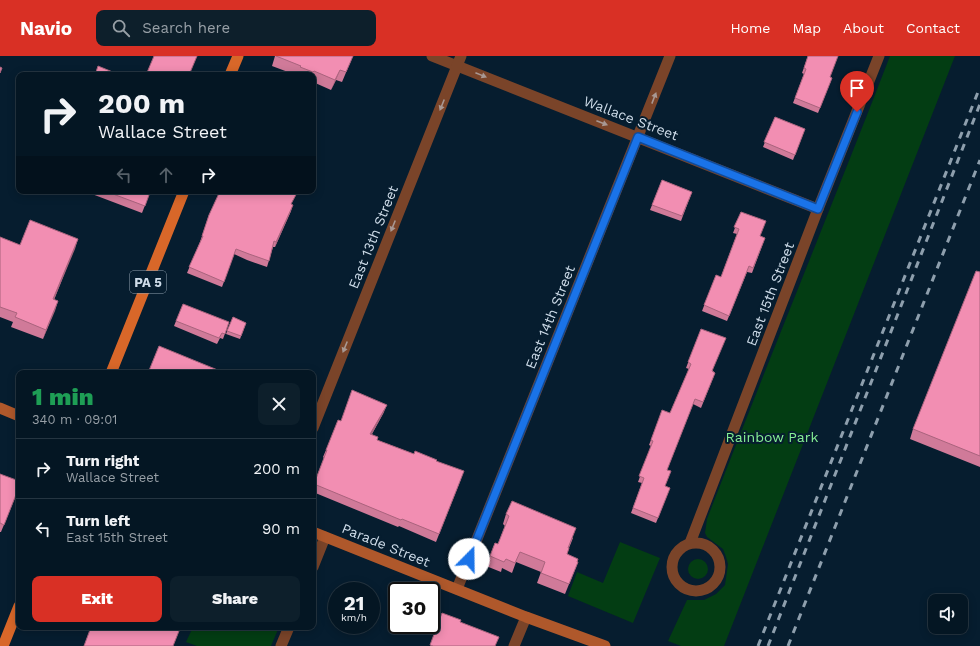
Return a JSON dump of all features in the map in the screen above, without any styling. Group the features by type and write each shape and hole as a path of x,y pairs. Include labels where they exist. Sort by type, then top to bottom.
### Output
{"main road":[{"path":"231,72 238,56"},
{"name":"PA 5","path":"113,370 183,194"},
{"path":"0,408 16,415"},
{"name":"Parade Street","path":"316,533 526,617 605,646"},
{"path":"3,646 16,614"}],"street":[{"name":"Wallace Street","path":"432,56 459,61 638,137 818,209"},
{"name":"East 14th Street","path":"457,590 670,56"},
{"name":"East 15th Street","path":"690,543 706,544 717,555 720,563 720,571 717,578 706,589 690,590 683,587 673,574 673,559 680,549 690,543 818,209 879,56"},
{"name":"East 13th Street","path":"316,420 459,61"},
{"path":"316,559 325,537"},
{"path":"514,646 526,617"},
{"path":"281,646 288,630"}],"green space":[{"name":"Rainbow Park","path":"890,56 955,56 724,646 681,646 668,641 687,600 704,600 716,594 725,585 728,564 723,549 707,537 705,533 707,519"},
{"path":"620,542 660,558 633,623 568,596 577,572 603,583"},
{"path":"694,559 702,559 708,565 708,573 702,579 694,579 688,573 688,565"},
{"path":"192,630 278,630 271,646 197,646 186,642"}],"building":[{"path":"154,56 197,56 190,72 147,72"},
{"path":"276,56 353,56 346,72 340,70 335,80"},
{"path":"808,56 838,56 830,77 832,78 820,108 795,98 806,69 804,68"},
{"path":"98,66 113,72 96,72"},
{"path":"775,117 805,129 795,155 764,142"},
{"path":"662,180 692,192 682,216 652,205"},
{"path":"113,194 147,194 149,195 145,206"},
{"path":"219,194 296,194 276,242 274,241 269,261 236,249 224,282 189,267 203,236 209,215"},
{"path":"741,212 766,221 760,236 765,238 753,268 749,266 729,316 704,305 716,275 721,277 739,229 734,227"},
{"path":"30,220 78,239 53,299 58,301 46,330 15,317 17,313 0,307 0,237 20,245"},
{"path":"976,271 980,272 980,456 913,429"},
{"path":"183,304 229,322 225,334 222,333 219,338 176,321"},
{"path":"233,317 246,323 241,336 227,331"},
{"path":"701,329 726,338 712,371 715,373 703,402 695,399 667,470 671,471 665,486 670,488 658,518 633,508 644,478 639,476 653,441 651,440 662,410 670,413 691,364 688,362"},
{"path":"159,346 218,370 149,370"},
{"path":"352,390 387,405 370,434 378,437 377,440 414,454 415,451 437,460 436,461 464,471 439,534 316,485 316,479 326,450 338,420 341,421"},
{"path":"0,474 16,480 16,495 4,525 0,523"},
{"path":"512,501 576,528 567,554 578,559 578,562 569,584 541,573 545,562 520,552 515,563 506,559 504,562 490,556 495,543 498,544 509,516 506,514"},
{"path":"442,613 461,620 460,622 499,637 495,646 433,646 430,645 434,634 440,634 440,618"},
{"path":"90,630 179,631 173,646 84,646"}],"railway":[{"path":"758,646 980,87"},
{"path":"768,646 980,104"},
{"path":"788,646 980,160"}],"route":[{"path":"469,559 638,137 818,209 857,112"}]}
